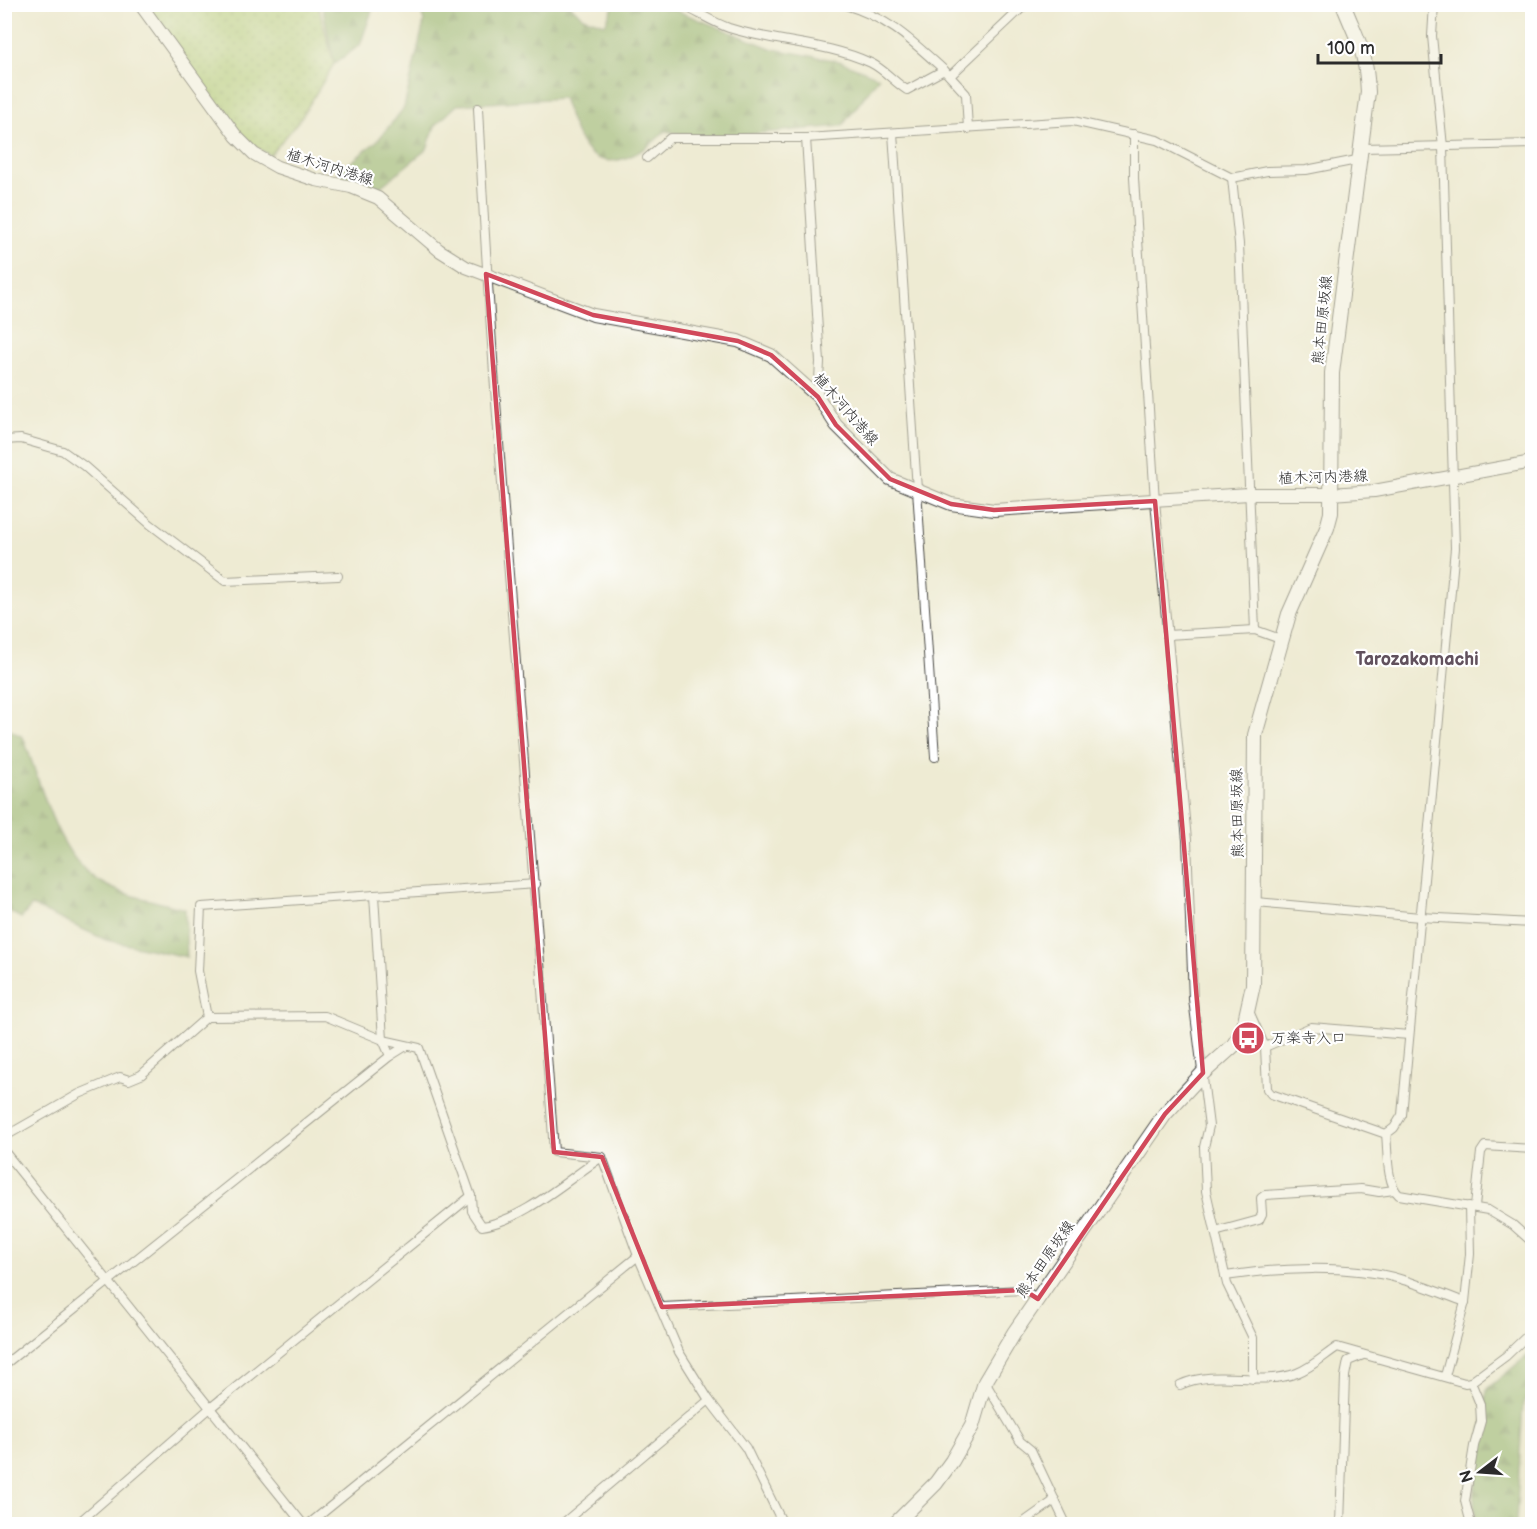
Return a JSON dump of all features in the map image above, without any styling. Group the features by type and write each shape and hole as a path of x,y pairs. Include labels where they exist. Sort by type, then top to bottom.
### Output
{"main road":[{"name":"植木河内港線","path":"140,4 236,136 254,154 277,167 316,180 351,187 378,198 439,250 466,267 593,315 738,342 771,356 818,397 836,425 890,479 918,492 961,507 994,510 1249,494 1331,494 1374,491 1533,462"},
{"name":"熊本田原坂線","path":"895,1524 936,1483 952,1461 972,1426 985,1382 1038,1299 1165,1114 1203,1073 1233,1046 1243,1030 1249,1011 1253,985 1256,902 1252,760 1255,735 1289,614 1327,528 1331,513 1332,373 1344,268 1362,153 1368,92 1367,62 1360,39 1342,4"}],"street":[{"path":"679,4 727,27 790,43 828,47 869,62 885,70 907,90 947,73 1026,4"},
{"path":"842,4 864,11 896,27 947,73 966,94 968,129"},
{"path":"1386,1134 1394,1128 1402,1115 1455,548 1443,147 1432,36 1434,4"},
{"path":"478,108 486,274 536,884 554,1152 602,1157"},
{"path":"647,158 670,138 806,138 1073,121 1157,140 1232,178 1267,171 1306,170 1362,153 1533,144"},
{"path":"892,133 935,757"},
{"path":"1134,134 1134,178 1155,501 1187,840 1193,999 1209,1126 1204,1147 1206,1191 1226,1276 1253,1338 1253,1379"},
{"path":"806,138 820,362 818,397"},
{"path":"1232,178 1239,244 1255,630"},
{"path":"4,440 21,439 63,451 84,466 150,524 225,581 338,576"},
{"path":"1167,635 1255,630 1283,640"},
{"path":"207,1017 198,970 201,907 536,884"},
{"path":"374,895 383,1040 390,1056"},
{"path":"1256,902 1420,917 1533,923"},
{"path":"1249,1011 1266,1047 1267,1089 1271,1094 1386,1134"},
{"path":"4,1137 79,1094 120,1077 129,1080 141,1075 207,1017 326,1016 383,1040 419,1048 471,1196 472,1211 482,1226 496,1224 525,1209 602,1157"},
{"path":"1266,1047 1311,1027 1408,1035"},
{"path":"4,1365 390,1056 406,1046"},
{"path":"1386,1134 1394,1190"},
{"path":"1445,1376 1465,1302 1472,1206 1481,1152 1485,1146 1533,1149"},
{"path":"4,1151 303,1524"},
{"path":"602,1157 638,1256 662,1307 679,1352 709,1400 746,1448 783,1524"},
{"path":"1215,1232 1259,1220 1262,1214 1261,1198 1265,1195 1361,1189 1379,1192 1394,1190 1405,1197 1472,1206 1500,1217 1533,1242"},
{"path":"77,1524 209,1409 471,1196"},
{"path":"309,1524 638,1256"},
{"path":"1226,1276 1262,1270 1308,1268 1375,1274 1398,1278 1465,1302"},
{"path":"662,1307 1024,1290 1038,1299"},
{"path":"1180,1384 1192,1379 1253,1379 1299,1373 1337,1347 1471,1382 1506,1356 1528,1335 1533,1334"},
{"path":"1340,1524 1348,1361 1363,1355"},
{"path":"985,1382 1020,1441 1031,1450 1066,1524"},
{"path":"1471,1382 1480,1404 1481,1421 1474,1446 1466,1501 1471,1524"},
{"path":"562,1524 709,1400"},
{"path":"1022,1524 1055,1500"}],"highlighted area":[{"path":"486,274 593,315 738,341 771,355 818,397 836,425 890,479 951,504 994,510 1155,501 1203,1073 1165,1114 1038,1299 1024,1290 662,1307 602,1157 554,1152"}],"green space":[{"path":"137,5 318,5 334,64 301,118 270,155 236,136"},
{"path":"322,5 374,5 360,45 334,64"},
{"path":"419,5 570,5 583,17 605,24 614,5 662,5 773,49 839,61 879,77 842,126 705,138 665,131 647,147 614,161 603,160 592,155 583,145 563,98 457,105 435,126 427,149 379,188 338,173 378,140 404,108 424,22"},
{"path":"4,727 23,737 52,818 73,856 86,871 102,883 121,892 185,909 187,957 106,940 32,906 21,918 5,909"},
{"path":"1528,1355 1533,1380 1530,1392 1523,1403 1516,1524 1475,1524 1474,1498 1487,1389"}],"place":[{"name":"万楽寺入口","path":"1248,1038"}],"district":[{"name":"Tarozakomachi","path":"1417,659"}]}
